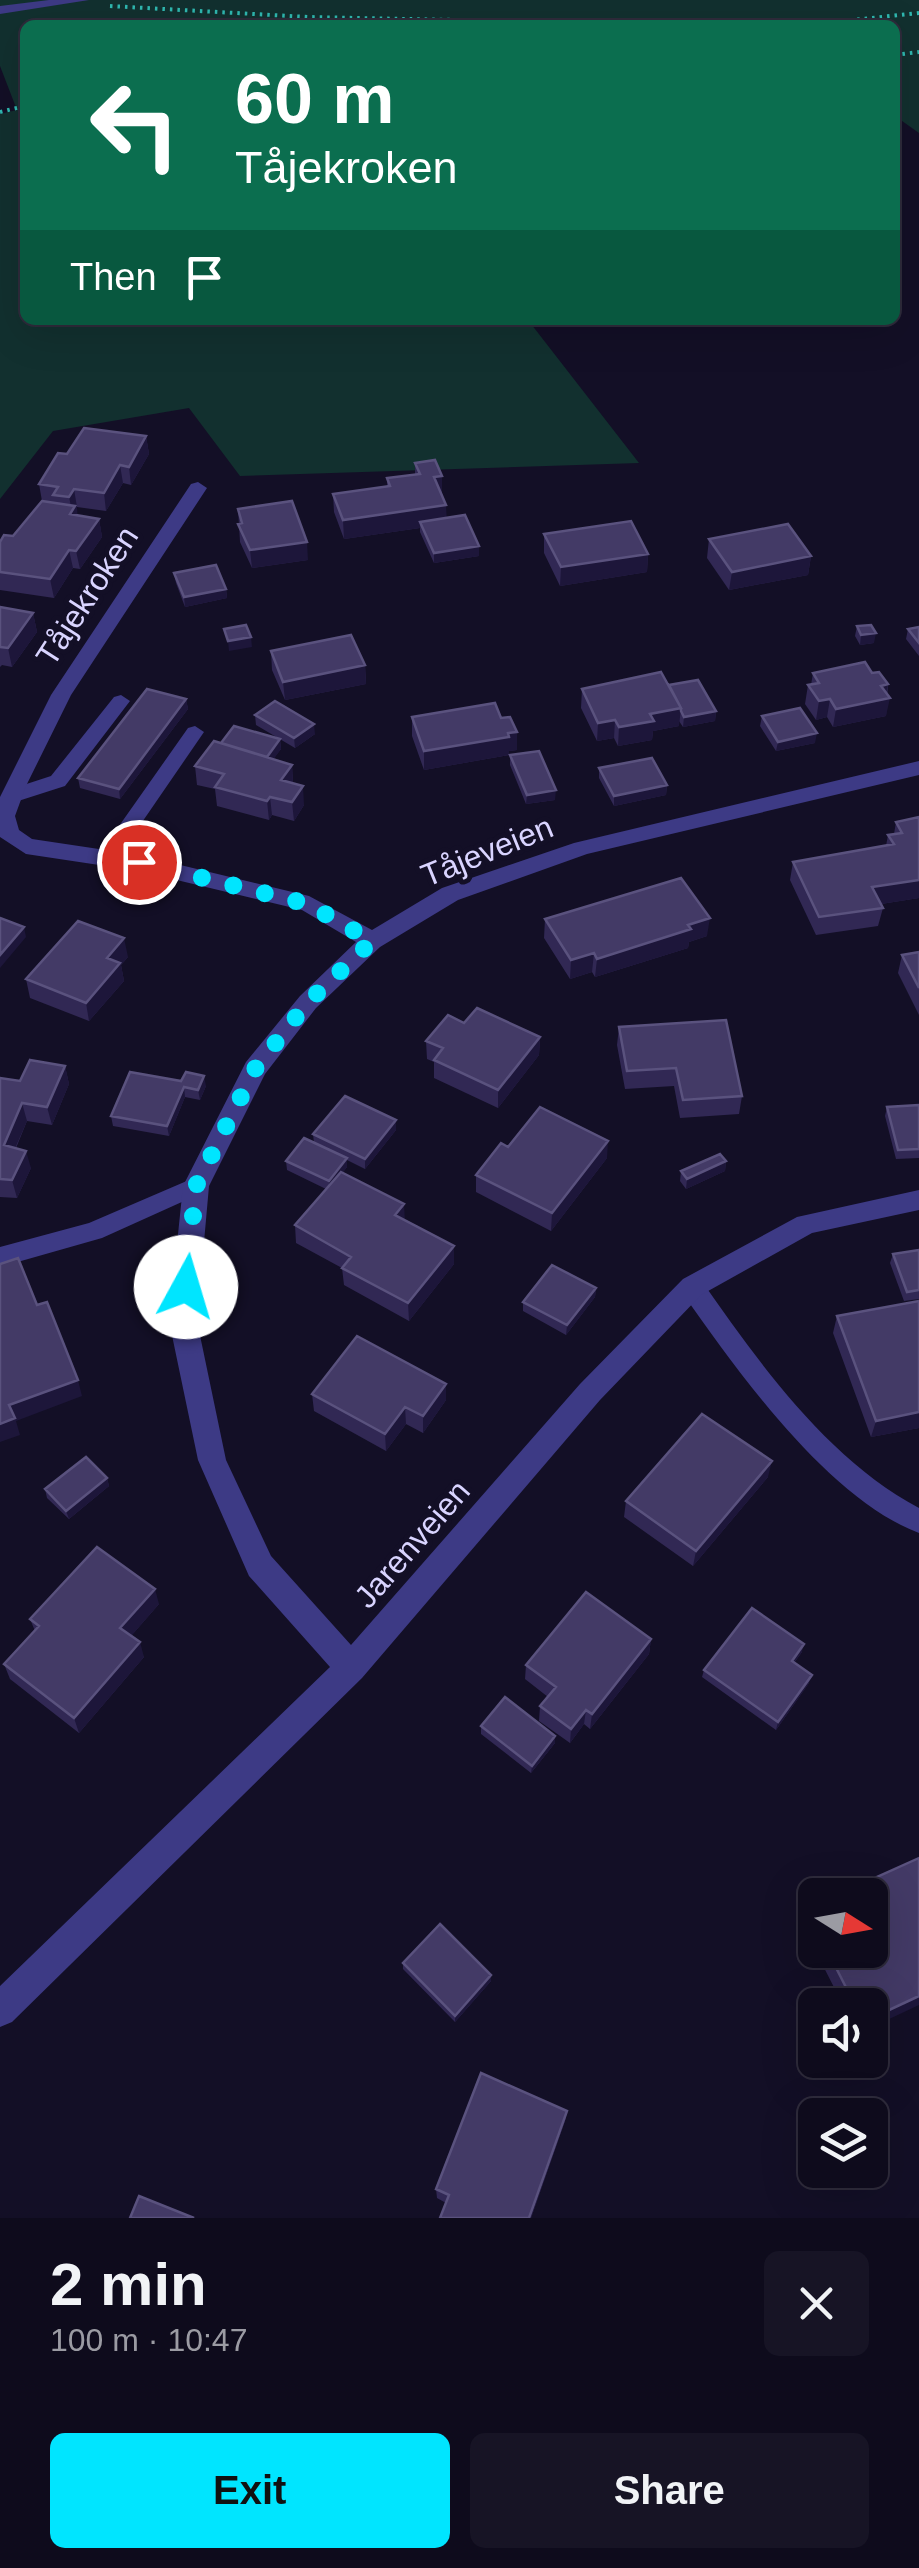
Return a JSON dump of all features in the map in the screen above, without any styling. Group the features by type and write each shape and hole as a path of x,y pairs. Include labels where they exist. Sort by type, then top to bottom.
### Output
{"street":[{"path":"0,10 82,0"},
{"name":"Tåjekroken","path":"12,796 61,695 198,488"},
{"name":"Tåjeveien","path":"351,1668 260,1566 212,1460 183,1321 196,1186 255,1069 308,1002 372,941 450,894 582,848 919,768"},
{"path":"12,796 4,816 10,834 26,846 107,858 308,904 372,941"},
{"name":"Jarenveien","path":"0,2010 351,1668 590,1392 692,1287 806,1224 919,1200"}],"lane":[{"path":"12,796 58,781 121,701"},
{"path":"107,858 194,732"},
{"path":"0,1257 94,1231 196,1186"},
{"path":"692,1287 721,1331 839,1465 869,1490 919,1521"}],"path":[{"path":"54,2 308,17 479,20"},
{"path":"852,20 919,13"}],"green space":[{"path":"0,0 919,0 919,133 900,120 900,20 20,20 20,325 532,325 639,463 240,476 189,408 53,431 0,499 0,114 17,110 0,66"}],"building":[{"path":"84,428 146,436 129,467 120,465 104,493 74,489 69,497 53,495 58,487 39,484 58,453 67,454"},
{"path":"435,460 442,476 434,477 446,505 343,520 333,494 390,486 387,478 420,474 415,463"},
{"path":"42,501 75,506 70,514 99,519 76,551 69,550 50,579 0,572 0,542 4,535 13,536"},
{"path":"292,501 307,542 250,550 238,524 242,523 238,509"},
{"path":"465,515 479,546 434,553 420,522"},
{"path":"631,521 648,554 561,567 544,534"},
{"path":"788,524 811,556 732,572 709,539"},
{"path":"216,565 226,589 184,597 174,573"},
{"path":"0,607 33,613 8,648 0,647"},
{"path":"246,625 251,637 228,641 224,629"},
{"path":"871,625 876,633 861,635 857,626"},
{"path":"919,627 919,643 908,629"},
{"path":"351,635 365,665 283,682 271,651"},
{"path":"865,662 872,673 879,672 888,684 881,686 890,698 836,709 830,699 819,701 808,685 819,683 813,673"},
{"path":"661,672 681,708 650,714 654,721 619,727 615,720 598,723 582,689"},
{"path":"698,680 716,711 684,717 669,685"},
{"path":"147,689 186,699 119,789 78,778"},
{"path":"275,701 314,724 294,738 255,715"},
{"path":"495,703 501,718 510,717 517,732 508,733 509,737 424,751 412,717"},
{"path":"800,708 817,733 778,742 762,716"},
{"path":"234,726 280,739 267,757 221,743"},
{"path":"214,741 292,765 281,780 303,786 292,802 270,797 267,801 215,787 224,774 195,766"},
{"path":"539,751 556,790 527,795 510,755"},
{"path":"652,758 667,785 614,796 599,768"},
{"path":"919,817 919,880 872,887 883,908 819,917 793,862 894,844 888,835 902,833 896,822"},
{"path":"681,878 710,918 688,925 691,929 597,959 594,953 571,960 545,919"},
{"path":"0,918 24,927 0,955"},
{"path":"78,921 124,938 107,958 120,963 86,1003 26,979"},
{"path":"919,952 919,988 902,955"},
{"path":"477,1008 540,1037 498,1090 434,1060 443,1048 426,1041 448,1015 464,1023"},
{"path":"726,1020 742,1096 683,1100 676,1068 627,1071 619,1027"},
{"path":"30,1060 65,1066 47,1107 22,1103 4,1145 26,1151 12,1180 0,1179 0,1078 20,1081"},
{"path":"130,1072 181,1081 186,1072 204,1076 198,1090 184,1087 167,1126 111,1116"},
{"path":"345,1096 396,1120 365,1159 313,1134"},
{"path":"919,1105 919,1149 898,1150 887,1107"},
{"path":"540,1107 608,1141 552,1213 476,1175 501,1143 508,1147"},
{"path":"304,1138 347,1158 329,1181 286,1161"},
{"path":"720,1154 726,1161 687,1179 681,1171"},
{"path":"341,1172 404,1204 395,1215 454,1246 408,1303 342,1268 351,1257 295,1225"},
{"path":"919,1250 919,1290 907,1292 893,1254"},
{"path":"18,1258 37,1305 47,1302 78,1380 9,1405 15,1418 0,1424 0,1264"},
{"path":"552,1265 596,1288 567,1325 523,1302"},
{"path":"919,1301 919,1412 876,1421 837,1316"},
{"path":"357,1336 446,1384 423,1416 405,1407 385,1434 312,1394"},
{"path":"702,1414 772,1461 696,1551 626,1501"},
{"path":"86,1457 107,1478 66,1511 45,1489"},
{"path":"97,1547 155,1589 120,1628 140,1642 74,1718 4,1664 39,1626 30,1619"},
{"path":"586,1592 651,1639 592,1714 586,1710 571,1729 540,1706 556,1687 526,1665"},
{"path":"752,1608 804,1644 792,1661 812,1675 778,1722 704,1670"},
{"path":"505,1697 555,1736 532,1766 481,1726"},
{"path":"919,1858 919,1996 888,2011 888,1988 846,1988 836,1968 888,1968 888,1878 875,1878"},
{"path":"440,1924 491,1975 455,2016 403,1963"},
{"path":"481,2073 567,2111 529,2218 440,2218 449,2195 436,2189"},
{"path":"139,2196 194,2218 130,2218"}],"route":[{"path":"139,862 308,904 372,941 308,1002 255,1069 196,1186 186,1287"}]}
